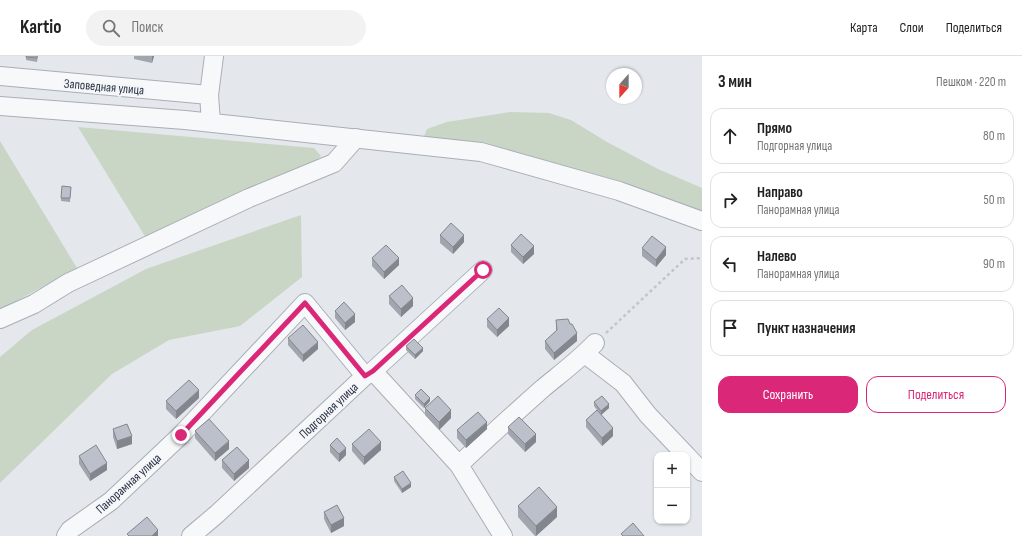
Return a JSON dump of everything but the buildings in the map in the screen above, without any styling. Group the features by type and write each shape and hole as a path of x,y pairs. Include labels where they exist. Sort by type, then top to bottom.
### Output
{"street":[{"path":"211,122 209,95 214,56"},
{"name":"Заповедная улица","path":"0,76 209,95"},
{"path":"0,106 211,122 481,152 619,191 702,221"},
{"path":"0,319 34,304 68,283 249,198 334,163 356,138"},
{"name":"Подгорная улица","path":"191,536 217,514 483,270"},
{"name":"Панорамная улица","path":"66,536 70,530 111,501 181,435 305,303 369,373"},
{"path":"459,465 512,415 590,348 623,383 648,415 682,452"},
{"path":"369,373 459,465 500,535"},
{"path":"690,460 702,472"}],"path":[{"path":"590,348 685,260 702,258"}],"green space":[{"path":"510,112 549,113 571,120 607,142 658,169 702,188 702,212 426,139 424,136 427,129 447,122"},
{"path":"78,127 314,148 321,156 312,164 146,238"},
{"path":"0,141 77,268 0,310"},
{"path":"301,215 302,277 240,326 169,340 112,374 0,483 0,357 32,330 146,269"}],"route":[{"path":"181,435 305,303 365,376 373,371 483,270"}]}
